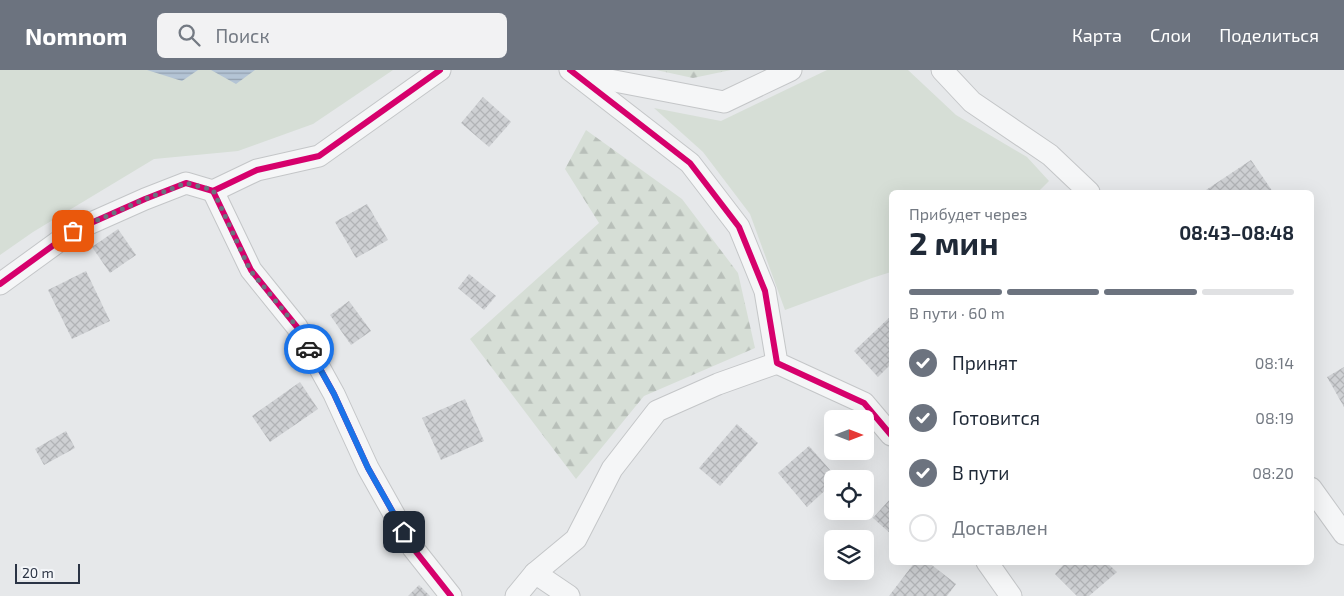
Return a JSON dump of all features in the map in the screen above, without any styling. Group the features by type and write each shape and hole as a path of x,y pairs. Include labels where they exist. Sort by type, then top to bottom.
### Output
{"street":[{"path":"0,284 73,231 145,199 186,183 213,190 257,170 319,156 440,70"},
{"path":"571,71 724,102 791,70"},
{"path":"942,70 972,102 1050,154 1087,190"},
{"path":"571,71 690,163 739,227 765,291 777,363"},
{"path":"213,190 250,270 297,327 334,394 368,468 413,548 451,596"},
{"path":"516,596 535,573 576,539 612,469 657,411 718,384 777,363 864,403 889,433"},
{"path":"1314,492 1344,534"},
{"path":"989,565 1011,596"},
{"path":"535,573 569,596"}],"green space":[{"path":"0,70 393,70 313,124 238,151 154,159 33,232 0,255"},
{"path":"656,70 731,70 693,78"},
{"path":"827,70 908,70 956,115 1027,157 1049,181 1040,190 889,190 889,273 785,310 750,214 703,152 654,108 721,121"},
{"path":"586,130 682,199 738,273 755,348 644,396 576,479 470,339 599,223 565,169"}],"water":[{"path":"147,70 198,70 182,81"},
{"path":"211,70 255,70 236,84"}],"building":[{"path":"483,97 511,122 489,147 461,123"},
{"path":"1251,160 1272,190 1206,190"},
{"path":"367,204 388,240 356,258 335,222"},
{"path":"118,229 136,255 110,273 92,247"},
{"path":"86,271 110,321 72,339 48,290"},
{"path":"469,274 496,296 484,310 458,288"},
{"path":"349,301 371,331 351,345 330,315"},
{"path":"889,318 889,366 878,377 854,351"},
{"path":"1344,367 1344,407 1327,377"},
{"path":"300,382 318,409 270,442 252,416"},
{"path":"465,399 484,441 441,460 422,418"},
{"path":"737,424 758,443 720,486 699,468"},
{"path":"66,431 75,448 44,465 35,449"},
{"path":"809,446 830,470 824,470 824,491 807,507 778,473"},
{"path":"889,500 889,532 874,517"},
{"path":"913,565 932,565 956,584 947,596 889,596"},
{"path":"1063,565 1109,565 1117,572 1089,596 1077,596 1055,574"},
{"path":"419,585 430,596 408,596"}],"cycle path":[{"path":"0,284 73,231 145,199 186,183 213,191 257,170 319,156 440,70"},
{"path":"570,70 690,163 739,227 765,291 777,363 864,403 889,433"},
{"path":"213,191 251,270 297,327 334,394 368,468 413,548 451,596"}],"way so far":[{"path":"73,231 186,183 213,190 250,270 297,327 309,349"}],"route":[{"path":"309,349 334,394 368,468 404,532"}]}
